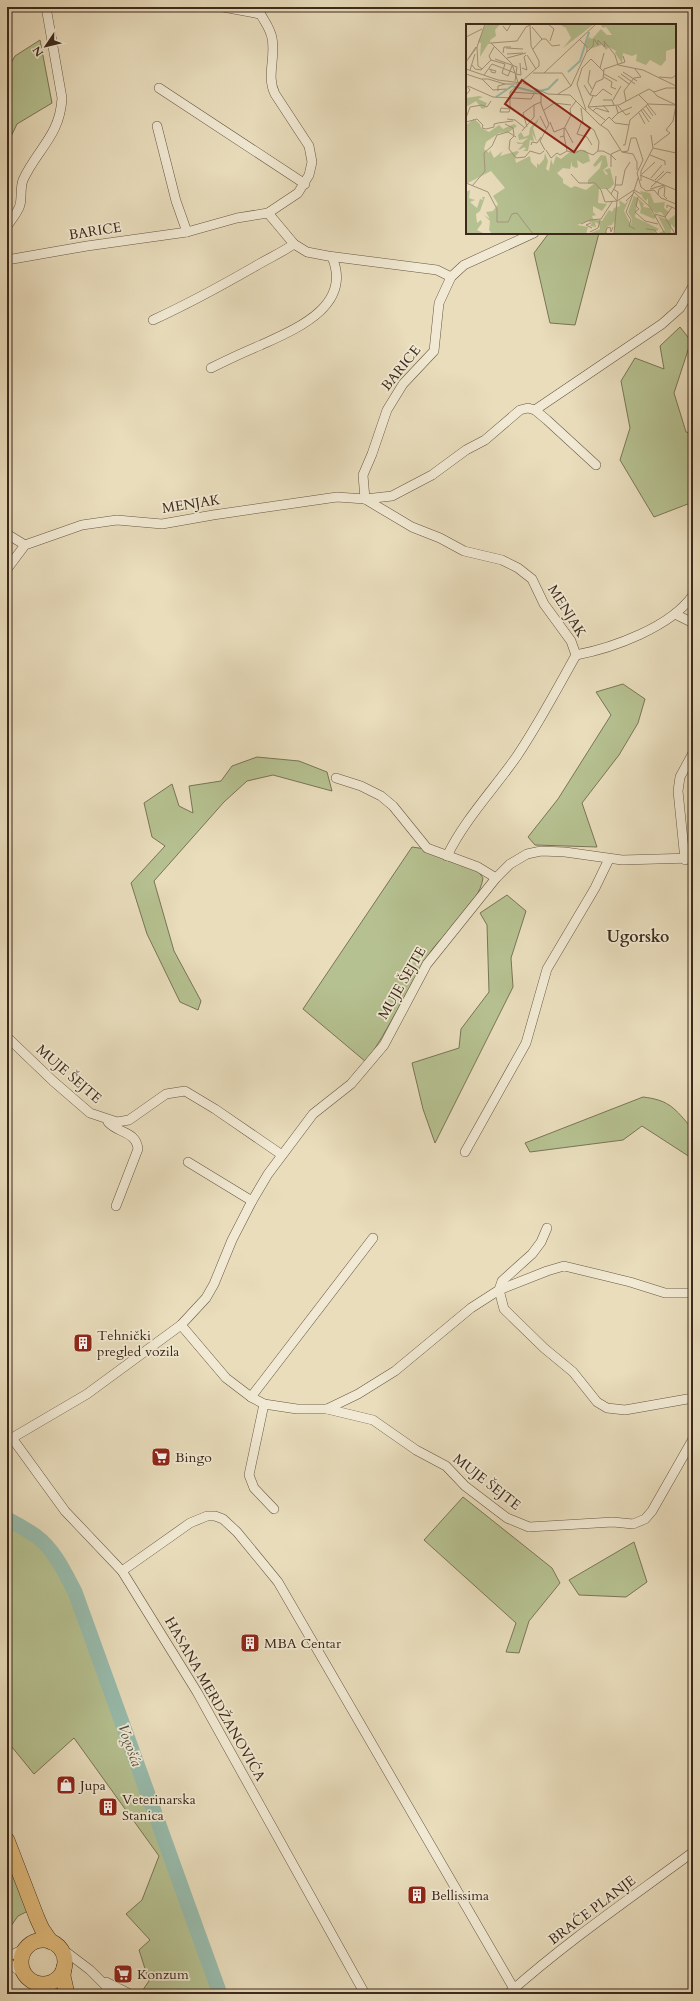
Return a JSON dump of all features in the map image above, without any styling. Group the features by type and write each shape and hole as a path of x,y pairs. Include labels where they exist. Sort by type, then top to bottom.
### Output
{"main road":[{"path":"7,1840 42,1929 64,1957 63,1976 67,1994"},
{"path":"37,1918 35,1937 28,1946 21,1962 24,1974 32,1981 62,1994"},
{"path":"28,1946 38,1940 54,1943"},
{"path":"41,1984 49,1983 56,1979 64,1965"}],"street":[{"path":"7,226 20,206 22,182 54,133 61,114 62,98 46,7"},
{"name":"BARICE","path":"7,260 86,246 187,232 237,218 268,213 298,192 305,184 312,162 309,146 270,85 272,40 268,24 259,11 223,7"},
{"path":"159,88 305,184"},
{"path":"157,126 176,201 187,232"},
{"path":"268,213 294,244 307,252 332,257 437,270 450,276 464,265 532,234"},
{"path":"154,320 211,292 254,266 277,256 294,244"},
{"path":"211,368 297,328 313,318 324,307 335,283 338,270 332,257"},
{"name":"BARICE","path":"365,499 363,475 387,410 403,384 434,351 439,303 450,276"},
{"name":"MENJAK","path":"25,545 60,534 82,525 110,521 162,524 337,497 365,499 392,496 432,475 466,450 485,440 520,410 528,408 535,410 662,324 680,308 693,286"},
{"path":"535,410 596,465"},
{"name":"MENJAK","path":"365,499 412,527 440,538 464,551 502,560 518,568 532,579 544,604 571,641 576,655 546,710 517,756 457,836 447,856"},
{"path":"7,534 25,545 7,569"},
{"name":"MENJAK","path":"576,655 605,649 634,637 675,614 685,606 693,595"},
{"path":"675,614 693,623"},
{"name":"MUJE ŠEJTE","path":"10,1440 87,1394 181,1325 206,1298 214,1284 232,1240 252,1201 282,1155 313,1114 351,1084 379,1051 427,964 496,878 510,864 527,854 541,851 566,852 609,859 689,859 678,791 680,777 693,753"},
{"path":"336,778 361,786 381,796 393,806 427,848 478,867 496,878"},
{"path":"465,1152 526,1043 547,969 595,888 609,859"},
{"name":"MUJE ŠEJTE","path":"7,1037 74,1101 90,1113 106,1120 117,1122 129,1120 166,1094 185,1091 215,1109 282,1155"},
{"path":"106,1120 113,1127 132,1135 137,1141 138,1149 116,1206"},
{"path":"188,1162 252,1201"},
{"name":"MUJE ŠEJTE","path":"499,1290 502,1281 537,1248 547,1228"},
{"path":"251,1397 373,1238"},
{"name":"MUJE ŠEJTE","path":"327,1409 358,1394 395,1371 472,1308 499,1290 547,1270 564,1266 630,1282 665,1293 693,1293"},
{"path":"499,1290 504,1309 510,1316 569,1369 597,1402 607,1408 625,1410 693,1398"},
{"name":"MUJE ŠEJTE","path":"181,1325 226,1378 251,1397 264,1404 297,1409 327,1409 373,1420 416,1450 446,1466 465,1486 507,1518 529,1527 613,1522 633,1524 645,1519 652,1511 693,1439"},
{"path":"264,1404 249,1475 254,1488 274,1509"},
{"name":"HASANA MERDŽANOVIĆA","path":"10,1440 65,1511 122,1571 197,1692 365,1994"},
{"path":"122,1571 198,1518 215,1516 223,1519 237,1532 278,1582 513,1992"},
{"name":"BRAĆE PLANJE","path":"513,1992 594,1925 693,1852"},
{"path":"54,1943 90,1970 114,1994"},
{"path":"7,1956 28,1946"},
{"path":"7,1962 24,1974"},
{"path":"64,1965 80,1962"},
{"path":"99,1979 130,1994"}],"green space":[{"path":"40,40 52,103 17,124 7,145 7,70 15,56"},
{"path":"548,234 599,234 575,325 550,323 534,253"},
{"path":"680,327 691,341 674,393 686,432 693,434 693,502 654,517 620,460 630,428 621,381 635,358 664,369 660,346"},
{"path":"623,684 645,699 638,723 619,755 582,803 597,847 535,845 528,837 558,799 611,715 596,692"},
{"path":"257,757 299,761 327,772 332,791 273,775 247,781 224,802 154,881 174,951 201,1001 198,1010 180,1002 147,934 131,883 165,846 152,837 144,803 172,784 179,806 193,813 189,786 221,781 232,766"},
{"path":"412,847 426,849 449,861 477,869 483,878 482,883 475,898 461,917 430,953 366,1062 303,1009"},
{"path":"507,895 526,911 511,958 513,987 435,1143 423,1109 412,1063 459,1048 461,1029 489,992 487,925 480,913"},
{"path":"643,1097 664,1102 674,1109 689,1125 693,1125 693,1159 642,1126 623,1140 530,1152 525,1143"},
{"path":"463,1497 552,1568 560,1583 529,1621 519,1653 506,1652 516,1623 424,1540"},
{"path":"7,1519 22,1527 42,1541 54,1554 75,1592 220,1994 140,1994 149,1981 139,1950 150,1940 126,1914 142,1900 159,1856 74,1738 34,1774 7,1741"},
{"path":"634,1542 647,1582 626,1597 579,1595 569,1580"},
{"path":"7,1838 34,1908 18,1916 7,1929"}],"waterway":[{"name":"Vogošća","path":"7,1519 22,1527 42,1541 54,1554 75,1592 220,1994"}],"place":[{"name":"Tehnički pregled vozila","path":"83,1343"},
{"name":"Bingo","path":"161,1457"},
{"name":"MBA Centar","path":"250,1643"},
{"name":"Jupa","path":"66,1785"},
{"name":"Veterinarska Stanica","path":"108,1807"},
{"name":"Bellissima","path":"417,1895"},
{"name":"Konzum","path":"123,1974"}],"district":[{"name":"Ugorsko","path":"638,937"}]}
